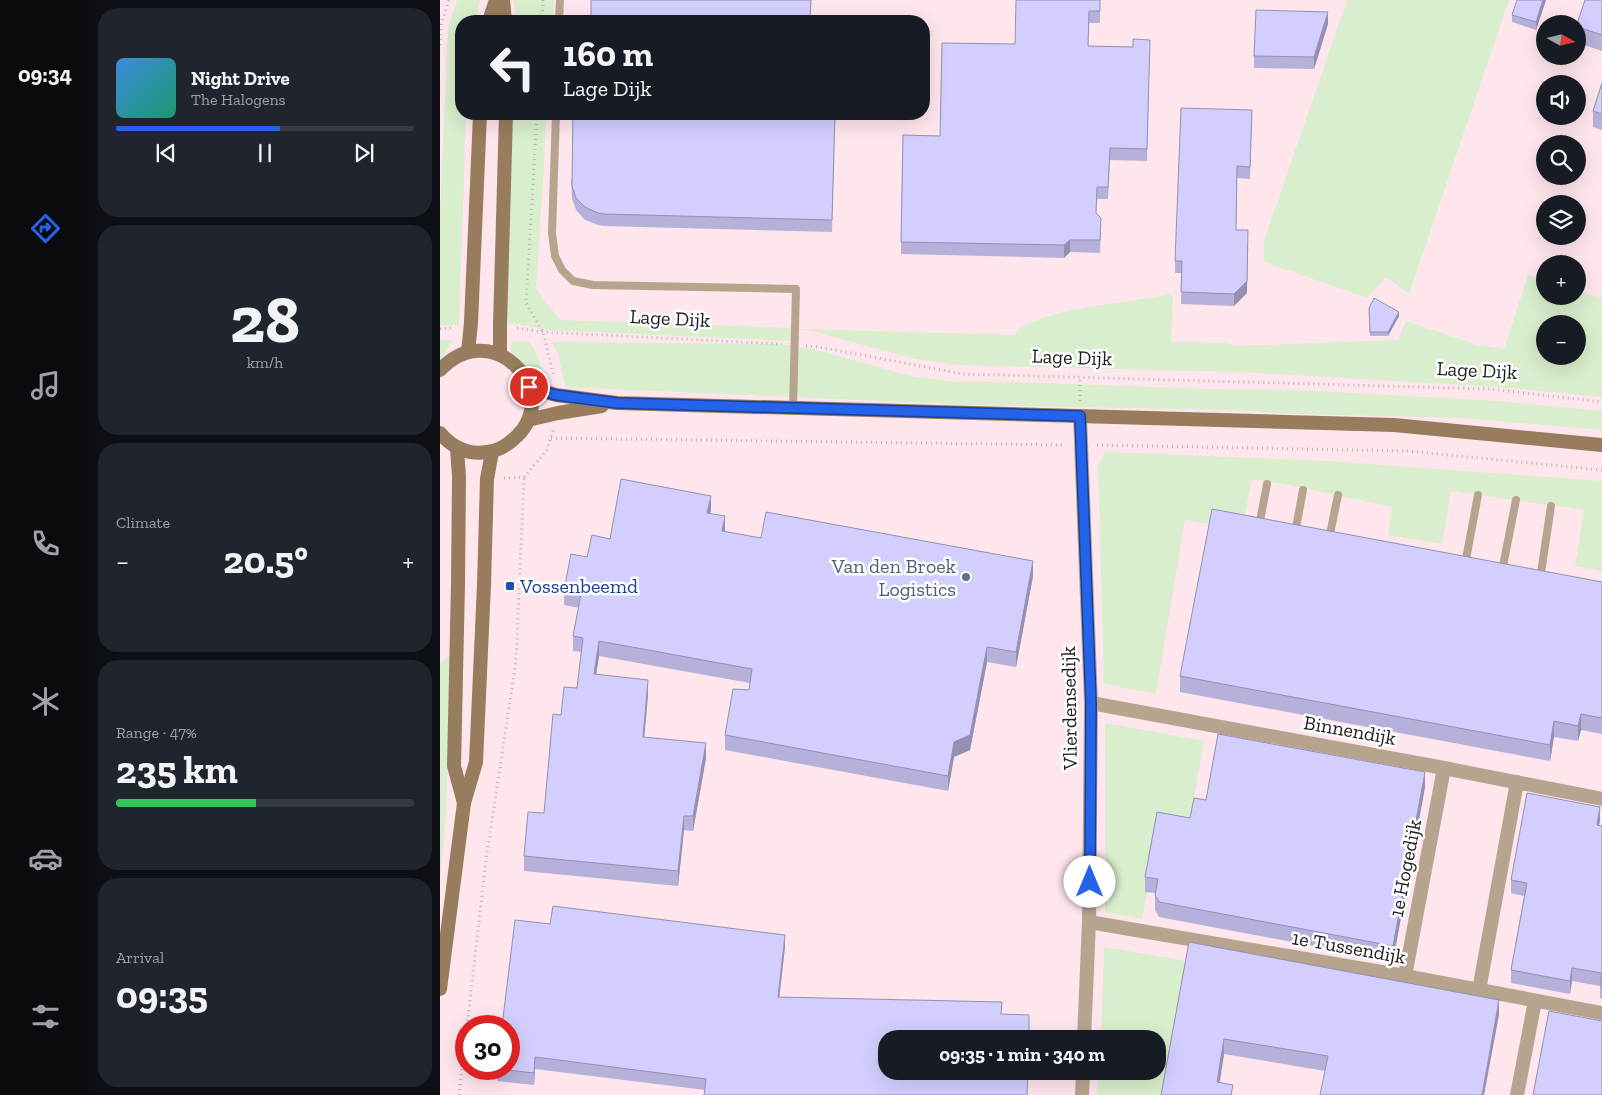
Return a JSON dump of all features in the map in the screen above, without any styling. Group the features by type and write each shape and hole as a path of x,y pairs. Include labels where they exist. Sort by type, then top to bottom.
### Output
{"main road":[{"path":"491,15 496,0"},
{"path":"503,0 504,15"},
{"path":"468,352 472,324 480,120"},
{"path":"500,355 506,120"},
{"path":"440,370 455,357 468,352 489,351 500,355 511,361 521,371 529,387 531,404 528,420 521,432 509,444 492,452 471,452 457,448 440,433"},
{"path":"529,387 556,395 617,403 1394,425 1602,445"},
{"path":"528,420 617,403"},
{"path":"457,448 459,477 458,584 454,766 464,803"},
{"path":"440,989 464,803 476,762 487,479 492,452"}],"street":[{"name":"Vlierdensedijk","path":"1080,416 1091,703 1089,922 1084,1030"},
{"name":"Binnendijk","path":"1091,703 1602,799"},
{"name":"1e Hogedijk","path":"1405,976 1444,768"},
{"path":"1479,990 1517,782"},
{"name":"1e Tussendijk","path":"1089,922 1405,976 1602,1013"},
{"path":"1517,1095 1535,1001"},
{"path":"1082,1095 1083,1080"}],"lane":[{"path":"559,15 560,0"},
{"path":"556,120 552,233 555,256 562,270 573,281 592,284 796,289 793,408"},
{"path":"1260,521 1267,484"},
{"path":"1296,528 1303,490"},
{"path":"1330,534 1338,495"},
{"path":"1466,559 1478,495"},
{"path":"1503,566 1516,500"},
{"path":"1541,573 1552,506"},
{"path":"1250,520 1269,523"},
{"path":"1287,526 1304,530"},
{"path":"1322,532 1340,536"},
{"path":"1456,558 1475,561"},
{"path":"1494,565 1512,568"},
{"path":"1532,571 1550,575"}],"path":[{"path":"440,45 441,24 449,0"},
{"path":"542,15 543,0"},
{"name":"Lage Dijk","path":"537,120 526,303 543,332 819,347 963,374 1490,389 1602,402"},
{"path":"1080,377 1080,416"},
{"path":"468,1015 486,860 516,661 524,477"},
{"path":"459,1095 461,1080"}],"shaded area":[{"path":"440,0 1602,0 1602,1095 440,1095"}],"green space":[{"path":"457,0 480,0 477,15 455,15 455,120 466,120 459,325 440,325 440,217 448,28"},
{"path":"513,0 554,0 553,15 515,15"},
{"path":"1347,0 1509,0 1409,294 1386,277 1367,298 1264,262 1264,241"},
{"path":"512,120 547,120 536,289 560,320 793,328 792,341 549,330 505,322"},
{"path":"1528,275 1536,278 1536,305 1586,305 1586,293 1602,298 1602,397 1499,387 1238,372 957,365 915,359 812,331 798,329 1016,335 1017,330 1030,323 1059,313 1158,297 1170,293 1173,298 1171,342 1226,343 1236,346 1398,340 1406,321 1478,345 1504,349"},
{"path":"440,340 453,340 440,360"},
{"path":"511,342 529,342 540,363 545,386 538,384 522,367 511,350"},
{"path":"552,342 781,344 809,348 911,376 955,382 1298,390 1498,401 1602,411 1602,430 1463,418 1297,414 1232,410 975,405 565,387 559,357"},
{"path":"1106,452 1328,461 1602,481 1602,571 1575,566 1584,510 1451,491 1442,544 1388,535 1392,507 1252,479 1242,529 1185,520 1156,694 1104,684 1098,464"},
{"path":"449,655 447,796 440,881 440,664"},
{"path":"1105,723 1204,741 1190,820 1150,879 1142,919 1105,912"},
{"path":"1104,947 1187,961 1166,1078 1166,1030 1101,1030"},
{"path":"1098,1080 1166,1080 1163,1095 1097,1095"}],"building":[{"path":"591,0 811,0 810,15 591,15"},
{"path":"1016,0 1100,0 1100,11 1089,11 1088,46 1133,47 1133,39 1150,40 1147,149 1110,148 1108,187 1097,187 1096,213 1101,218 1100,240 1070,240 1064,245 901,242 903,135 940,136 942,43 1015,44"},
{"path":"1517,0 1543,0 1538,15 1536,15 1536,22 1512,15"},
{"path":"1585,0 1602,0 1602,35 1586,30 1586,15 1580,15"},
{"path":"1256,10 1328,12 1314,57 1254,56"},
{"path":"1602,83 1602,114 1593,111"},
{"path":"1181,108 1252,110 1250,167 1237,166 1236,230 1248,230 1247,281 1234,294 1181,292 1182,261 1175,261"},
{"path":"573,120 835,120 832,220 604,214 585,207 576,198 572,186"},
{"path":"1374,298 1399,312 1388,332 1370,332 1369,308"},
{"path":"621,479 711,496 707,513 725,516 722,531 761,538 766,512 1033,561 1016,652 987,647 970,735 954,742 948,776 725,735 733,689 749,690 752,669 599,641 594,674 648,680 643,737 706,743 693,816 684,816 678,871 524,856 528,812 544,813 553,714 561,715 564,687 577,688 583,638 573,636 581,594 564,590 571,554 587,557 592,535 610,539"},
{"path":"1212,509 1602,582 1602,718 1581,714 1578,726 1554,721 1550,745 1180,676"},
{"path":"1218,734 1425,772 1393,946 1159,902 1155,895 1158,879 1145,877 1157,812 1190,818 1194,798 1206,800"},
{"path":"1527,793 1600,807 1597,825 1602,826 1602,973 1572,968 1570,981 1511,970 1527,883 1511,880"},
{"path":"553,906 785,935 778,997 1002,1002 1001,1014 1029,1015 1029,1030 878,1030 878,1080 1028,1080 1027,1095 704,1095 706,1079 535,1057 534,1073 520,1071 520,1015 503,1015 515,920 550,924"},
{"path":"1189,942 1499,1000 1482,1095 1320,1095 1328,1056 1224,1039 1217,1082 1233,1085 1231,1095 1161,1095 1164,1080 1166,1080 1166,1068"},
{"path":"1549,1011 1602,1021 1602,1095 1533,1095"}],"place":[{"name":"Van den Broek Logistics","path":"966,577"},
{"name":"Vossenbeemd","path":"510,586"}],"route":[{"path":"529,387 556,395 617,403 1080,416 1080,465 1091,703 1090,882"}]}
